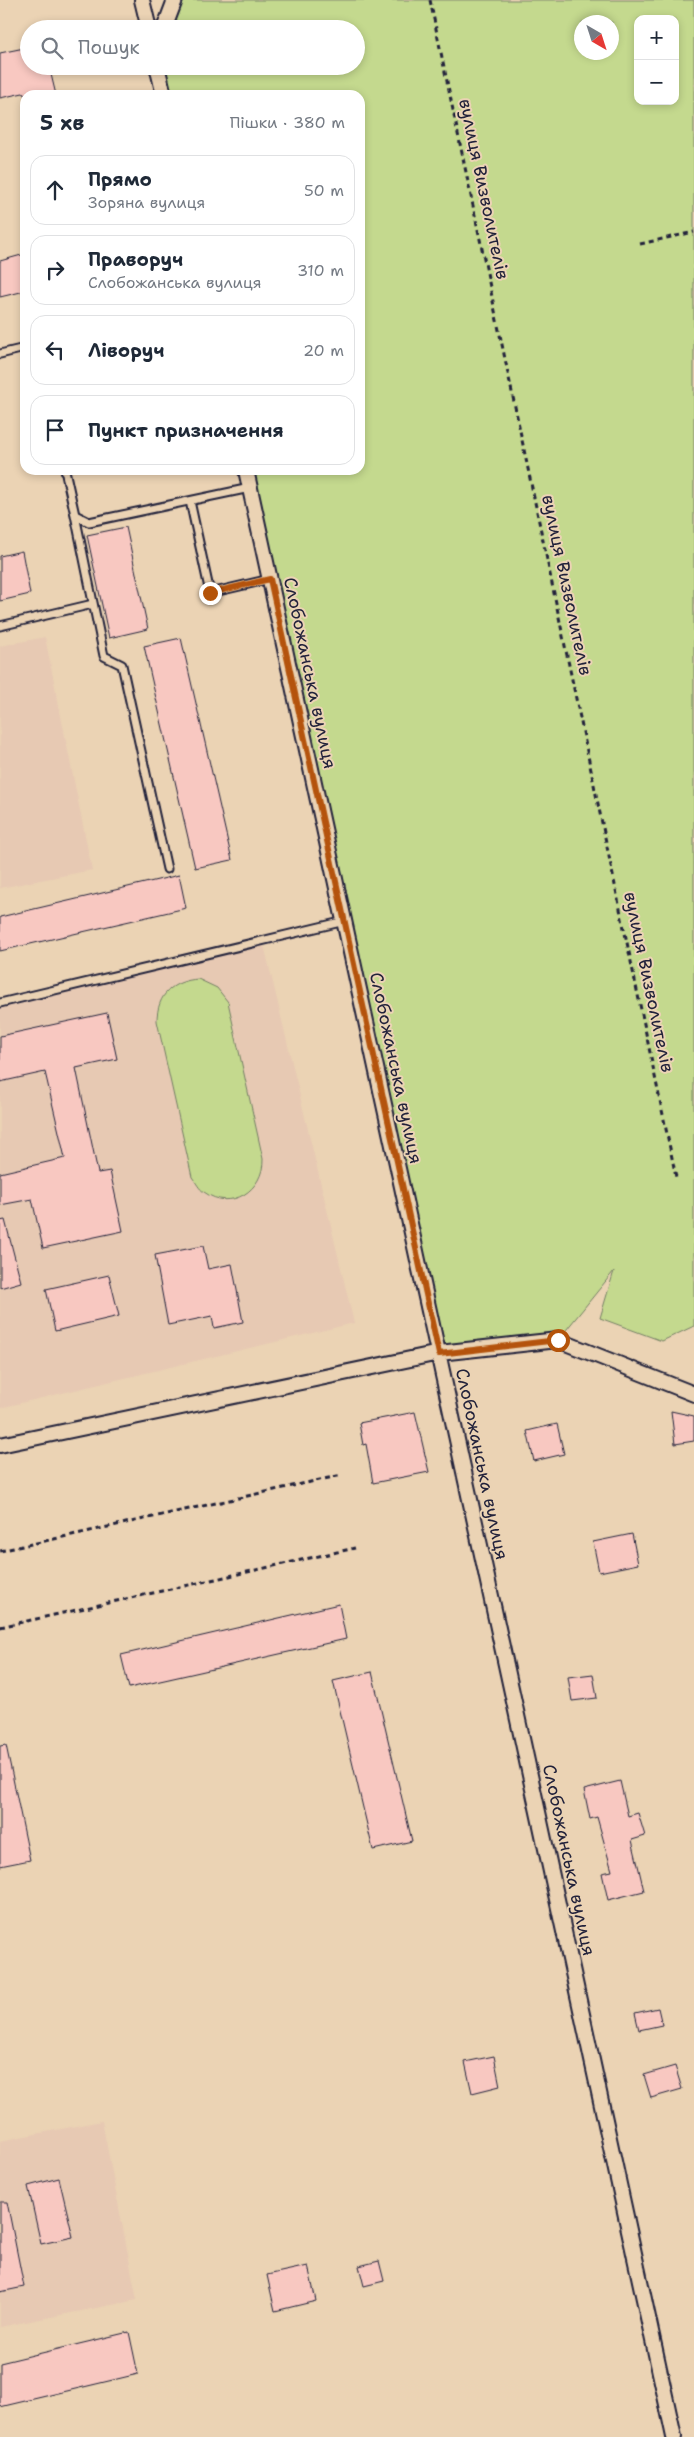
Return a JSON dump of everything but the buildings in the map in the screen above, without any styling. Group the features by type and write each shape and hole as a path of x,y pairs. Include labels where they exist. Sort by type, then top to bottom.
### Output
{"street":[{"path":"142,0 147,20"},
{"path":"167,20 175,0"},
{"path":"159,75 163,90"},
{"name":"Слобожанська вулиця","path":"247,475 674,2437"},
{"path":"0,1445 439,1354 558,1340 694,1394"}],"lane":[{"path":"0,354 20,349"},
{"path":"66,475 104,656 122,665 167,869"},
{"path":"75,515 89,522 250,488"},
{"path":"190,500 210,593 270,579"},
{"path":"0,626 93,604"},
{"path":"0,1003 344,921"}],"path":[{"name":"вулиця Визволителів","path":"430,0 676,1176"},
{"path":"640,244 694,232"},
{"path":"0,1551 342,1475"},
{"path":"0,1627 355,1548"}],"shaded area":[{"path":"45,637 92,870 0,888 0,646"},
{"path":"264,945 354,1323 0,1408 0,1008"},
{"path":"102,2121 137,2300 0,2327 0,2141"}],"green space":[{"path":"175,0 694,0 694,1326 662,1341 600,1318 614,1271 558,1340 439,1353 247,475 365,475 365,90 163,90 159,75 365,75 365,20 167,20"},
{"path":"198,979 217,988 228,1002 263,1159 262,1170 258,1180 244,1195 235,1199 214,1198 202,1191 192,1177 157,1021 163,996 174,986 189,980"}],"route":[{"path":"210,593 270,579 439,1354 558,1340"}]}
